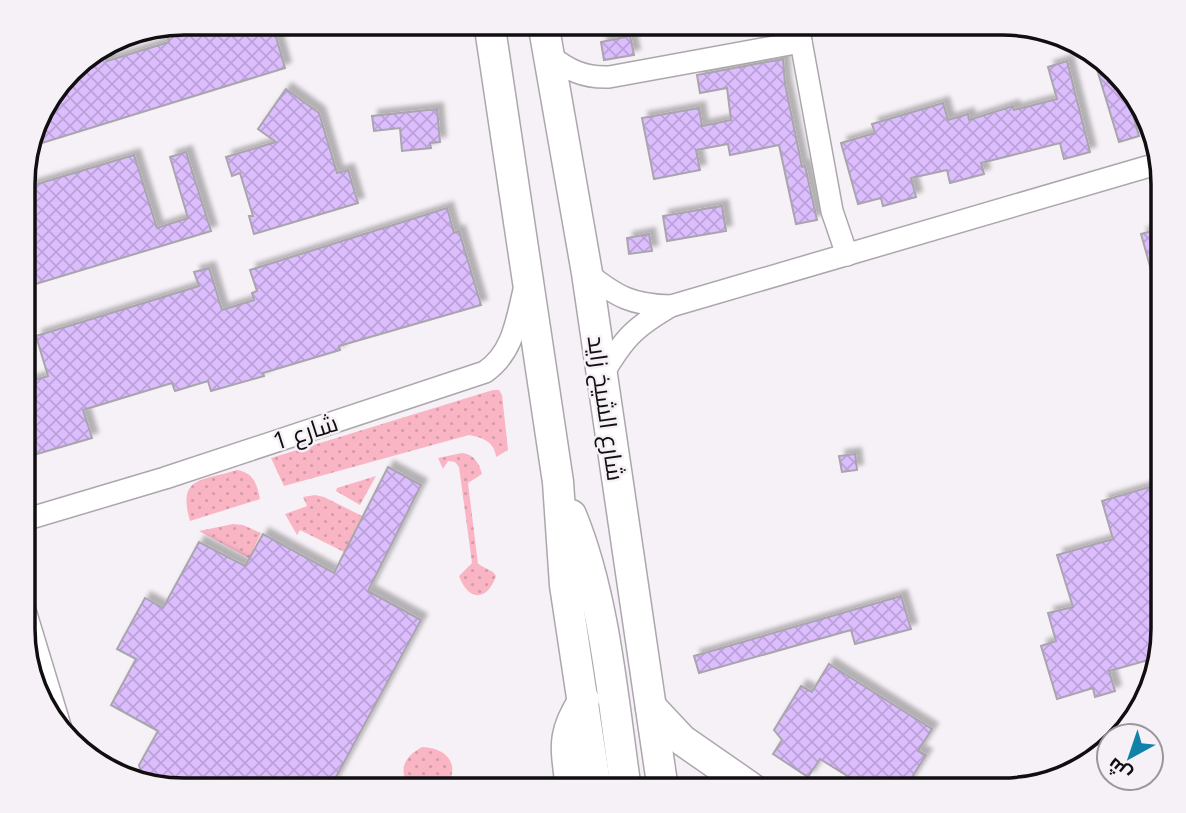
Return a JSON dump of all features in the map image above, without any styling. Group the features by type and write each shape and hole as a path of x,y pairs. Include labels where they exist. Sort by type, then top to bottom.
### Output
{"main road":[{"path":"491,35 558,482 565,585 594,778"},
{"name":"شارع الشيخ زايد","path":"546,41 603,374 661,778"},
{"path":"558,482 584,552 597,603 624,778"},
{"path":"569,778 566,736 572,719 584,700"},
{"path":"651,707 691,748 736,778"}],"street":[{"path":"546,41 575,73 609,78 795,35"},
{"path":"799,35 832,211 847,255"},
{"path":"603,374 629,335 645,321 671,306 1150,166"},
{"path":"587,273 625,299 645,305 671,306"},
{"name":"شارع 1","path":"35,517 165,478 485,372 494,366 507,349 526,279"},
{"path":"36,648 51,696"}],"shaded area":[{"path":"499,390 502,395 508,450 496,457 487,441 469,435 284,486 271,458"},
{"path":"462,453 475,460 482,474 468,483 478,564 496,576 488,590 477,595 467,590 459,576 472,563 459,467 455,462 448,461 443,469 438,458"},
{"path":"237,470 254,480 260,499 190,521 187,496 190,488 203,479"},
{"path":"376,476 360,505 336,491 337,488"},
{"path":"315,495 362,516 344,552 300,530 297,535 285,514 307,506 303,497"},
{"path":"233,524 243,525 261,533 249,558 199,531"},
{"path":"422,747 431,748 446,755 452,767 450,778 404,778 406,760"}],"building":[{"path":"174,35 275,35 285,68 41,143 60,101 93,66 106,57 107,61 169,42 167,36"},
{"path":"630,36 634,55 604,60 601,42"},
{"path":"783,59 785,84 802,167 805,166 817,220 796,224 779,145 730,155 728,144 696,150 700,170 654,179 642,118 699,108 702,126 731,120 727,88 700,93 697,75"},
{"path":"1067,61 1090,152 1064,159 1060,143 981,163 984,174 950,183 947,170 911,178 916,197 883,206 881,198 858,204 841,143 875,133 872,124 943,103 948,120 968,114 969,120 1013,106 1014,110 1057,99 1048,67"},
{"path":"1097,70 1114,86 1131,109 1139,136 1119,142"},
{"path":"286,89 319,113 337,173 348,170 358,203 254,234 249,216 253,216 240,173 232,176 226,157 276,142 258,129"},
{"path":"437,109 440,142 430,143 431,148 402,151 400,128 374,131 372,116"},
{"path":"186,152 211,231 35,284 35,185 134,155 157,228 188,218 170,157"},
{"path":"722,206 726,231 667,241 663,216"},
{"path":"447,208 454,233 459,231 481,305 339,346 340,350 211,391 208,381 175,391 172,383 83,410 92,438 35,455 35,380 48,376 36,336 199,286 194,272 209,268 222,310 254,300 252,293 257,291 250,270"},
{"path":"1151,231 1151,270 1141,234"},
{"path":"649,234 652,251 629,254 627,238"},
{"path":"855,454 857,470 842,472 839,456"},
{"path":"388,467 421,485 368,591 421,620 335,778 174,778 141,771 139,765 158,731 111,705 136,659 117,649 145,598 163,608 199,542 245,566 263,534 334,573"},
{"path":"1151,487 1151,639 1148,658 1109,671 1115,691 1095,697 1093,688 1057,699 1041,646 1056,641 1048,613 1073,607 1057,555 1113,539 1102,501"},
{"path":"901,596 911,629 855,644 851,630 699,673 694,656"},
{"path":"829,664 932,729 918,751 926,755 912,778 851,778 820,759 808,777 773,754 782,740 774,730 801,686 812,692"}]}
